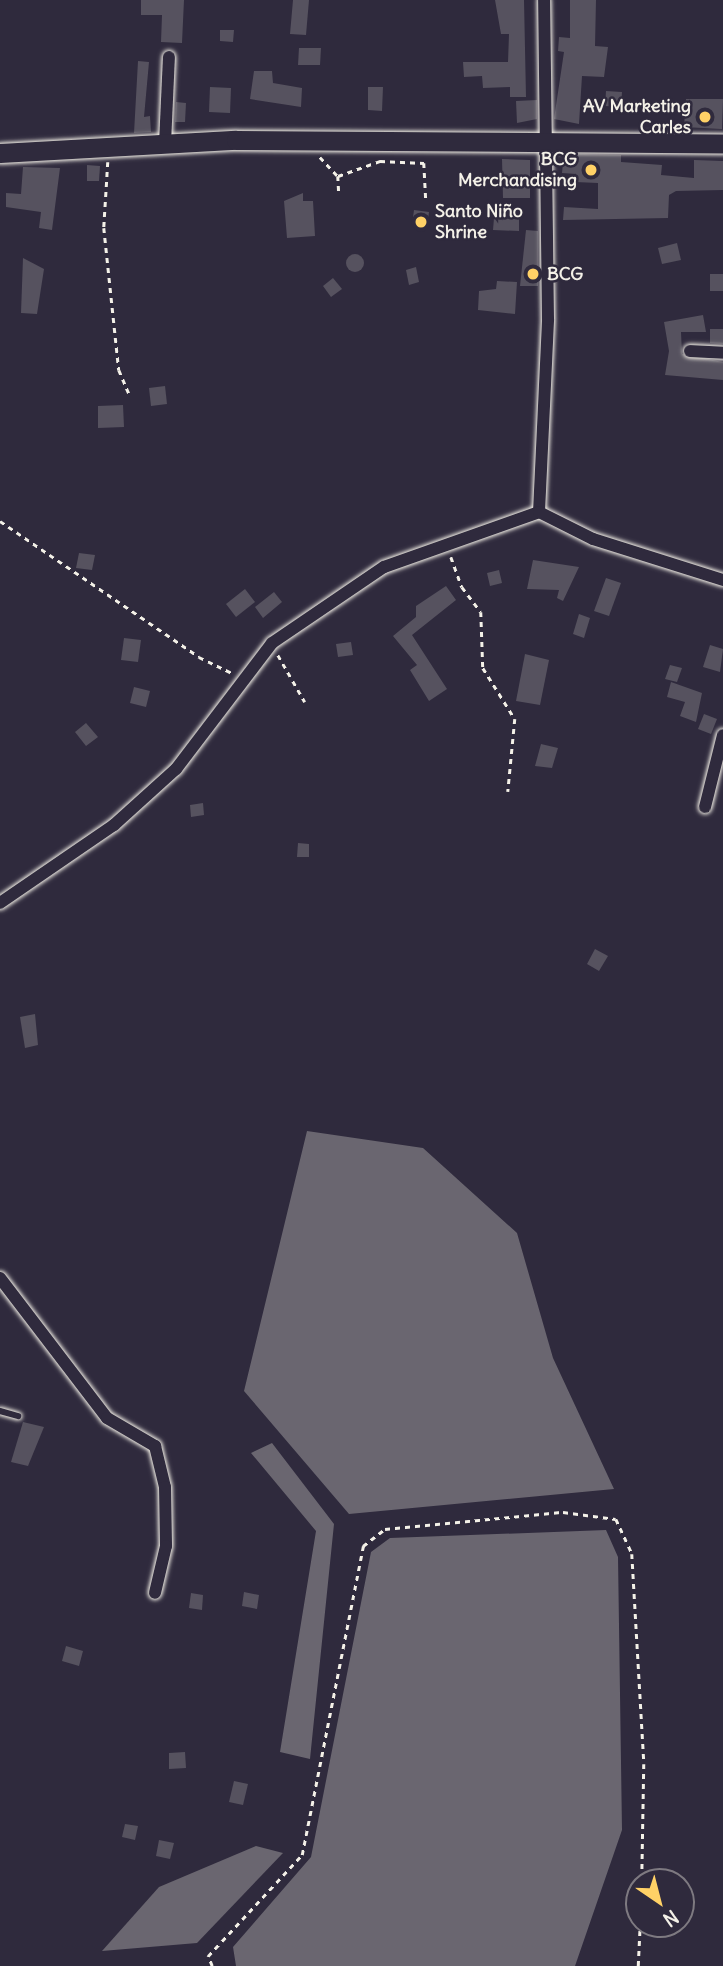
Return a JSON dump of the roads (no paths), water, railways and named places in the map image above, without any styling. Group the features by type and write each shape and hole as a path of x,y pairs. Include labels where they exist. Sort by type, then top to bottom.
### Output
{"main road":[{"path":"0,153 165,144 317,140 723,143"}],"street":[{"path":"539,512 548,319 544,0"},
{"path":"165,144 169,57"},
{"path":"690,351 723,353"},
{"path":"0,903 114,825 176,769 272,643 384,566 447,540 539,512 593,539 723,580"},
{"path":"705,807 723,735"},
{"path":"0,1278 107,1418 155,1446 165,1487 166,1546 155,1593"}],"lane":[{"path":"0,1410 18,1416"}],"place":[{"name":"AV Marketing Carles","path":"705,117"},
{"name":"BCG Merchandising","path":"591,170"},
{"name":"Santo Niño Shrine","path":"421,222"},
{"name":"BCG","path":"533,274"}]}
